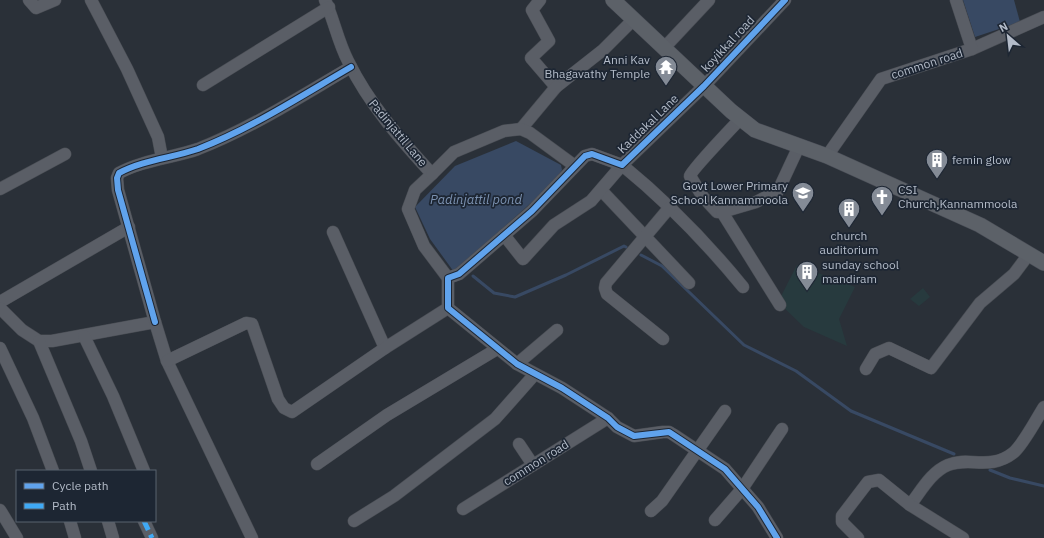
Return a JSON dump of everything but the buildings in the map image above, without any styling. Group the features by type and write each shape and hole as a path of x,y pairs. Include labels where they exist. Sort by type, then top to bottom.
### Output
{"main road":[{"path":"613,0 704,86 756,130 827,156 980,225 1044,263"}],"street":[{"path":"30,2 36,8 55,0"},
{"path":"91,0 130,75 158,137 162,158"},
{"path":"540,0 532,10 549,41 530,58 556,87"},
{"path":"664,48 709,0"},
{"name":"koyikkal road","path":"704,86 785,0"},
{"name":"common road","path":"956,0 972,49"},
{"path":"203,85 327,4"},
{"name":"Padinjattil Lane","path":"327,4 351,67 365,94 406,146 432,174 415,190 408,209 424,246 448,278"},
{"name":"common road","path":"827,156 881,78 972,49 1044,17"},
{"path":"521,129 556,87 603,50 634,19"},
{"path":"252,538 167,361 129,227 117,178 119,173 126,169 198,148 258,121 351,67"},
{"name":"Kaddakal Lane","path":"448,278 459,274 532,211 585,156 592,154 622,165 704,86"},
{"path":"741,118 691,171 690,176 703,197 717,212 722,212 756,202 778,192 799,146"},
{"path":"432,174 454,152 504,131 521,129 530,133 575,166"},
{"path":"0,189 65,154"},
{"path":"504,235 523,259 554,225 591,201 622,165 670,207 692,229 743,288"},
{"path":"601,190 689,283"},
{"path":"664,339 607,294 605,288 606,283 670,207"},
{"path":"722,212 780,305"},
{"path":"0,302 129,227"},
{"path":"333,232 385,348"},
{"path":"866,369 875,354 889,348 931,368 961,332 980,303 1014,274 1029,254"},
{"path":"448,278 448,308"},
{"path":"0,308 22,330 39,341 52,341 84,336 155,322"},
{"path":"167,361 246,323 252,324 278,399 284,408 292,412 385,348 448,308"},
{"path":"448,308 517,364 562,388 608,418 617,427 634,436 669,432 725,469 758,507 777,538"},
{"path":"517,364 557,330"},
{"path":"84,336 114,396 144,470"},
{"path":"39,341 81,440 91,470"},
{"path":"0,348 33,418 53,470"},
{"path":"317,464 387,415 497,349"},
{"path":"354,521 394,496 495,419 535,374"},
{"path":"910,505 931,477 948,465 967,462 985,463 1004,459 1014,452 1044,407"},
{"path":"651,511 662,501 698,451 724,411"},
{"name":"common road","path":"463,509 608,418"},
{"path":"715,520 742,488 782,429"},
{"path":"519,444 533,465"},
{"path":"858,538 842,522 842,516 868,482 879,480 910,505 962,538"},
{"path":"0,510 17,538"},
{"path":"70,522 75,538"},
{"path":"108,522 113,538"},
{"path":"144,522 152,538"}],"green space":[{"path":"797,265 855,287 839,319 847,346 804,327 778,302"},
{"path":"923,288 930,297 919,306 910,299"}],"water":[{"path":"963,0 1014,0 1020,22 975,37"},
{"name":"Padinjattil pond","path":"516,141 561,165 562,170 552,184 454,272 430,239 415,207 455,166"}],"waterway":[{"path":"473,276 494,293 515,297 566,275 624,246 626,247"},
{"path":"641,255 662,266 744,345 796,371 851,411 954,454"},
{"path":"990,470 1010,478 1044,486"}],"marked path":[{"path":"144,522 152,538"}],"cycle path":[{"path":"777,538 758,507 725,469 669,432 634,436 617,427 608,418 562,388 517,364 448,308 448,278 459,274 532,211 585,156 592,154 622,165 704,86 785,0"},
{"path":"155,322 118,190 117,178 119,173 138,165 188,152 218,141 276,111 351,67"}],"place":[{"name":"Anni Kav Bhagavathy Temple","path":"666,86"},
{"name":"femin glow","path":"937,180"},
{"name":"Govt Lower Primary School Kannammoola","path":"803,212"},
{"name":"CSI Church,Kannammoola","path":"882,216"},
{"name":"church auditorium","path":"849,228"},
{"name":"sunday school mandiram","path":"807,292"}]}
